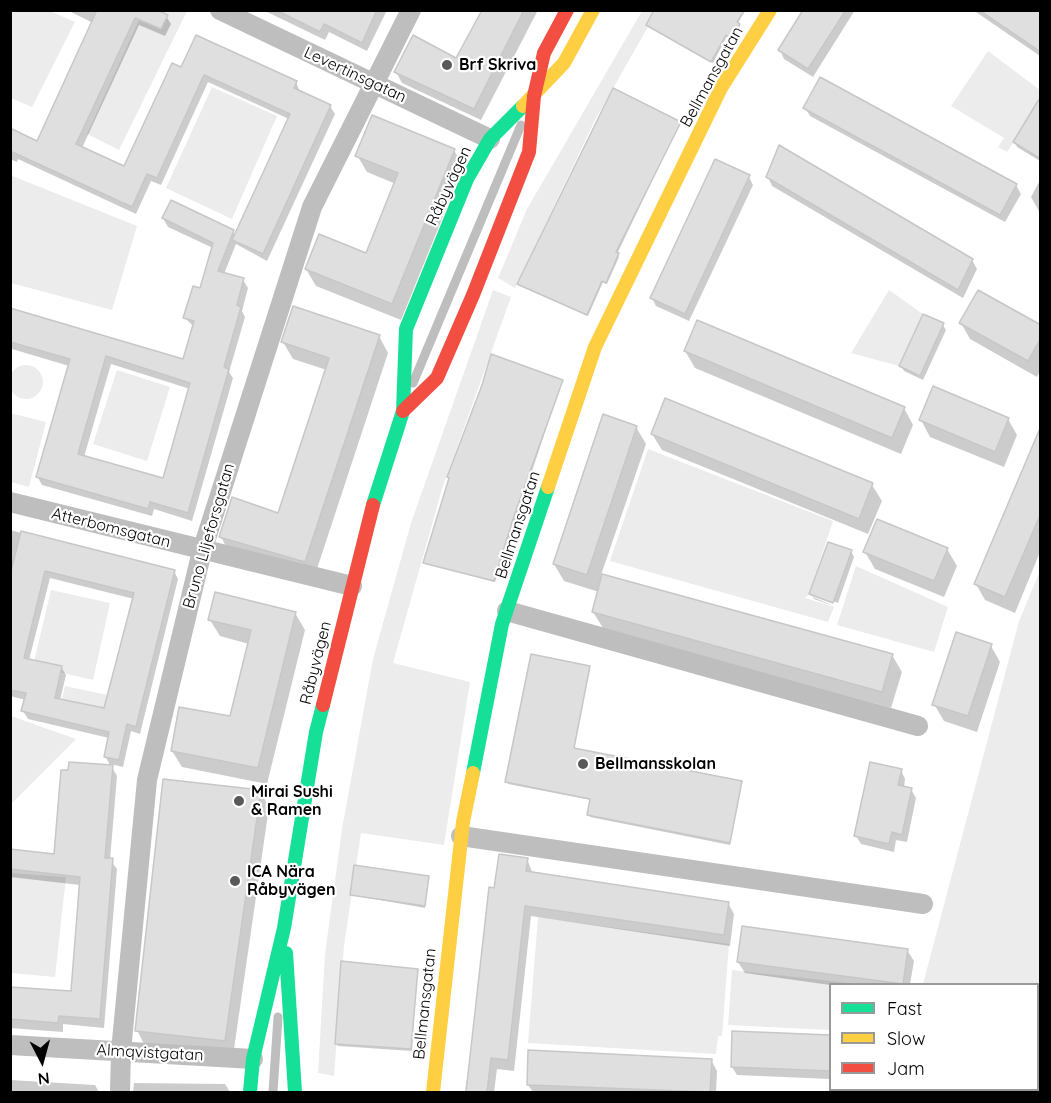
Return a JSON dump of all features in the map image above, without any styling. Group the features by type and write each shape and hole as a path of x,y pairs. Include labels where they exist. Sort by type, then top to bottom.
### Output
{"main road":[{"name":"Råbyvägen","path":"403,411 437,378 473,295 529,152 534,96 544,53 567,10"},
{"name":"Råbyvägen","path":"250,1092 253,1059 284,927 316,732 352,586 403,411 406,329 467,179 490,139 564,63 593,10"},
{"name":"Bellmansgatan","path":"433,1092 461,836 507,611 595,346 721,88 770,10"},
{"name":"Råbyvägen","path":"284,927 295,1092"}],"street":[{"name":"Levertinsgatan","path":"220,10 490,139"},
{"name":"Bruno Liljeforsgatan","path":"120,1092 121,1051 147,780 202,551 312,207 411,10"},
{"name":"Atterbomsgatan","path":"10,502 352,586"},
{"path":"507,611 918,726"},
{"path":"461,836 923,904"},
{"name":"Almqvistgatan","path":"10,1045 253,1059"}],"lane":[{"name":"Råbyvägen","path":"403,411 534,96"},
{"name":"Råbyvägen","path":"273,1092 284,927"}],"shaded area":[{"path":"11,10 50,11 75,22 32,107 11,98"},
{"path":"143,11 187,11 119,150 87,134"},
{"path":"642,11 657,11 595,120 515,288 498,278 527,209"},
{"path":"988,51 1040,90 1040,102 1007,152 998,147 1004,138 951,106"},
{"path":"212,87 277,116 232,219 166,188"},
{"path":"10,175 137,226 112,310 11,283"},
{"path":"493,290 511,297 442,489 393,663 470,682 444,845 361,833 344,946 334,1076 318,1073 325,954 342,829 373,659 411,523"},
{"path":"889,290 923,314 899,366 851,353"},
{"path":"26,365 38,370 43,382 38,394 26,399 14,394 9,382 14,370"},
{"path":"117,370 170,387 147,461 93,444"},
{"path":"10,413 46,422 29,487 11,482"},
{"path":"648,449 833,521 809,594 805,598 834,607 828,622 610,561"},
{"path":"856,566 948,607 934,652 837,625"},
{"path":"1040,571 1040,1092 914,1092 1039,1091 1039,983 923,983 1019,621"},
{"path":"51,590 110,603 93,680 33,666"},
{"path":"65,686 108,695 105,708 62,699"},
{"path":"10,716 76,739 11,804"},
{"path":"11,873 66,877 55,977 11,973"},
{"path":"538,917 729,944 722,1036 718,1036 716,1054 528,1043"},
{"path":"732,970 848,983 829,983 829,1030 728,1025"}],"building":[{"path":"97,10 157,10 168,15 161,29 135,18 76,144 124,166 172,63 181,67 196,35 297,81 294,88 331,105 263,254 232,240 290,114 204,75 157,178 147,174 132,207 10,151 10,128 37,141"},
{"path":"276,10 377,10 362,43 324,24 320,32"},
{"name":"Brf Skriva","path":"482,10 524,10 474,109 394,72 413,35 456,58"},
{"path":"654,10 745,10 731,38 726,35 711,62 646,25"},
{"path":"803,10 846,10 808,69 778,50"},
{"path":"979,10 1041,10 1041,52"},
{"path":"820,77 1017,184 1000,215 803,108"},
{"path":"613,88 681,122 616,252 619,253 606,283 602,281 587,315 517,284"},
{"path":"1041,96 1041,159 1013,142"},
{"path":"372,115 455,149 392,304 305,269 319,234 366,253 398,173 355,156"},
{"path":"779,145 973,259 958,290 766,177"},
{"path":"715,159 750,175 685,314 650,298"},
{"path":"171,200 234,230 218,271 244,278 237,305 241,307 224,367 229,369 188,513 150,502 148,509 36,477 70,359 10,342 10,308 183,359 194,321 183,318 193,286 200,288 213,243 162,218","holes":["106,356 190,383 163,478 78,454"]},
{"path":"978,290 1041,325 1041,338 1028,361 959,323"},
{"path":"293,306 380,335 305,562 219,537 232,497 278,513 329,358 281,342"},
{"path":"923,314 944,323 920,376 899,366"},
{"path":"697,320 905,407 892,438 684,351"},
{"path":"491,354 563,380 513,519 494,581 423,563 449,478 447,477 482,385"},
{"path":"933,386 1009,418 995,452 919,420"},
{"path":"665,398 873,483 859,519 651,434"},
{"path":"603,414 637,426 587,575 553,564"},
{"path":"1041,426 1041,513 1005,597 974,584"},
{"path":"877,519 948,548 934,581 863,552"},
{"path":"21,531 175,570 136,727 127,724 119,760 104,757 109,732 21,711 26,693 10,690 10,575","holes":["45,571 134,593 104,708 55,698 62,666 24,658"]},
{"path":"828,542 852,550 833,603 809,594"},
{"path":"602,574 893,654 882,692 592,612"},
{"path":"215,592 296,612 258,768 171,751 179,707 230,716 251,630 208,620"},
{"path":"956,632 992,644 968,716 932,705"},
{"name":"Bellmansskolan","path":"531,654 590,666 574,748 742,781 730,843 587,815 590,799 505,782"},
{"path":"69,762 113,765 105,858 113,858 100,1019 59,1016 58,1023 10,1019 10,987 71,991 80,877 10,869 10,849 54,854 61,770 68,770"},
{"path":"870,762 902,769 898,785 912,788 902,835 892,832 889,844 854,836"},
{"path":"163,779 261,790 225,1041 135,1031"},
{"path":"499,854 528,858 526,871 729,902 724,935 525,906 508,1060 491,1058 487,1092 466,1092 489,887 494,888"},
{"path":"354,865 429,876 425,906 350,895"},
{"path":"742,926 908,949 903,983 737,962"},
{"path":"341,961 418,969 411,1049 335,1044"},
{"path":"732,1031 829,1035 829,1071 731,1067"},
{"path":"528,1050 712,1059 710,1092 527,1085"}],"traffic: fast":[{"path":"373,505 403,411 406,329 467,179 490,139 523,106"},
{"path":"473,773 502,624 548,487"},
{"path":"250,1092 253,1059 284,928 316,732 323,705"},
{"path":"286,953 295,1092"}],"traffic: slow":[{"path":"523,106 564,63 593,10"},
{"path":"548,487 595,347 721,88 770,10"},
{"path":"433,1092 463,822 473,773"}],"traffic: jam":[{"path":"403,411 437,378 473,295 529,152 534,96 544,53 567,10"},
{"path":"323,705 373,505"}],"place":[{"name":"Brf Skriva","path":"447,65"},
{"name":"Bellmansskolan","path":"583,764"},
{"name":"Mirai Sushi & Ramen","path":"239,801"},
{"name":"ICA Nära Råbyvägen","path":"235,881"}]}
